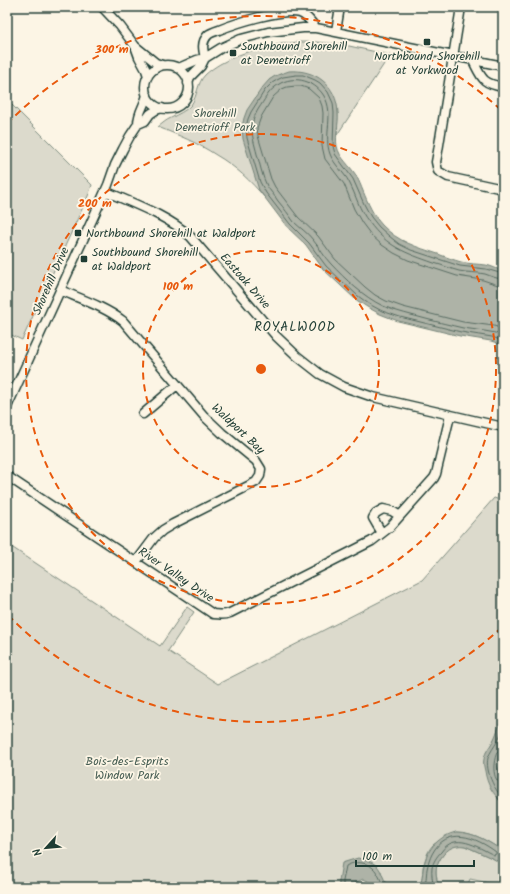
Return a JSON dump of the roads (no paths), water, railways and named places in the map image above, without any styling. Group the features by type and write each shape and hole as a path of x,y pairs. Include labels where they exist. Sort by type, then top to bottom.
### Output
{"street":[{"path":"102,7 120,26 135,46 156,63 171,65 177,68 185,75 188,82"},
{"path":"461,7 436,162 438,171 448,177 503,189"},
{"path":"336,31 341,8"},
{"path":"206,58 202,48 208,34 255,18 294,12 305,16 316,28"},
{"name":"Shorehill Drive","path":"177,68 206,58 221,48 241,39 268,32 303,28 336,31 503,66"},
{"path":"135,46 138,57 148,76"},
{"name":"Shorehill Drive","path":"138,124 145,121 150,114 156,110 170,108 180,104 187,94 190,77 201,66 206,58"},
{"path":"472,59 484,81 503,87"},
{"path":"148,76 152,70 162,65"},
{"name":"Shorehill Drive","path":"7,407 9,397 105,192 114,168 138,124 138,116 147,95 145,86 148,76"},
{"path":"147,95 153,104 162,108"},
{"name":"Eastoak Drive","path":"105,192 166,219 183,230 190,236 276,336 297,356 320,374 344,387 373,397 503,427"},
{"name":"Waldport Bay","path":"60,290 106,310 123,321 204,416 222,433 256,460 261,469 260,476 256,482 163,530 154,538 136,562"},
{"path":"143,414 177,385"},
{"name":"River Valley Drive","path":"7,476 212,614 224,616 372,541 390,527 434,478 450,416"},
{"path":"382,533 374,518 376,513 384,509 392,511 400,516"}],"water":[{"path":"289,71 299,71 316,76 329,87 334,94 338,113 336,138 338,150 357,177 373,213 388,231 401,240 423,249 461,262 486,265 503,271 503,345 491,341 460,336 398,321 367,307 355,299 323,269 306,245 287,227 259,190 243,139 242,127 247,110 262,88 275,76"},
{"path":"503,719 503,749 499,755 497,764 503,783 503,803 493,793 489,785 484,762 486,753 493,742"},
{"path":"456,832 463,832 475,836 487,841 503,851 503,865 494,859 465,846 456,846 446,851 439,861 436,870 436,887 416,887 421,882 424,863 434,845 443,837"},
{"path":"358,858 376,865 379,868 384,880 393,887 372,887 368,881 363,879 355,883 356,887 339,887 342,863"}],"place":[{"name":"Northbound Shorehill at Yorkwood","path":"427,42"},
{"name":"Southbound Shorehill at Demetrioff","path":"233,53"},
{"name":"Northbound Shorehill at Waldport","path":"78,233"},
{"name":"Southbound Shorehill at Waldport","path":"84,259"}],"district":[{"name":"ROYALWOOD","path":"295,327"}],"park label":[{"name":"Shorehill Demetrioff Park","path":"215,120"},
{"name":"Bois-des-Esprits Window Park","path":"127,768"}]}
